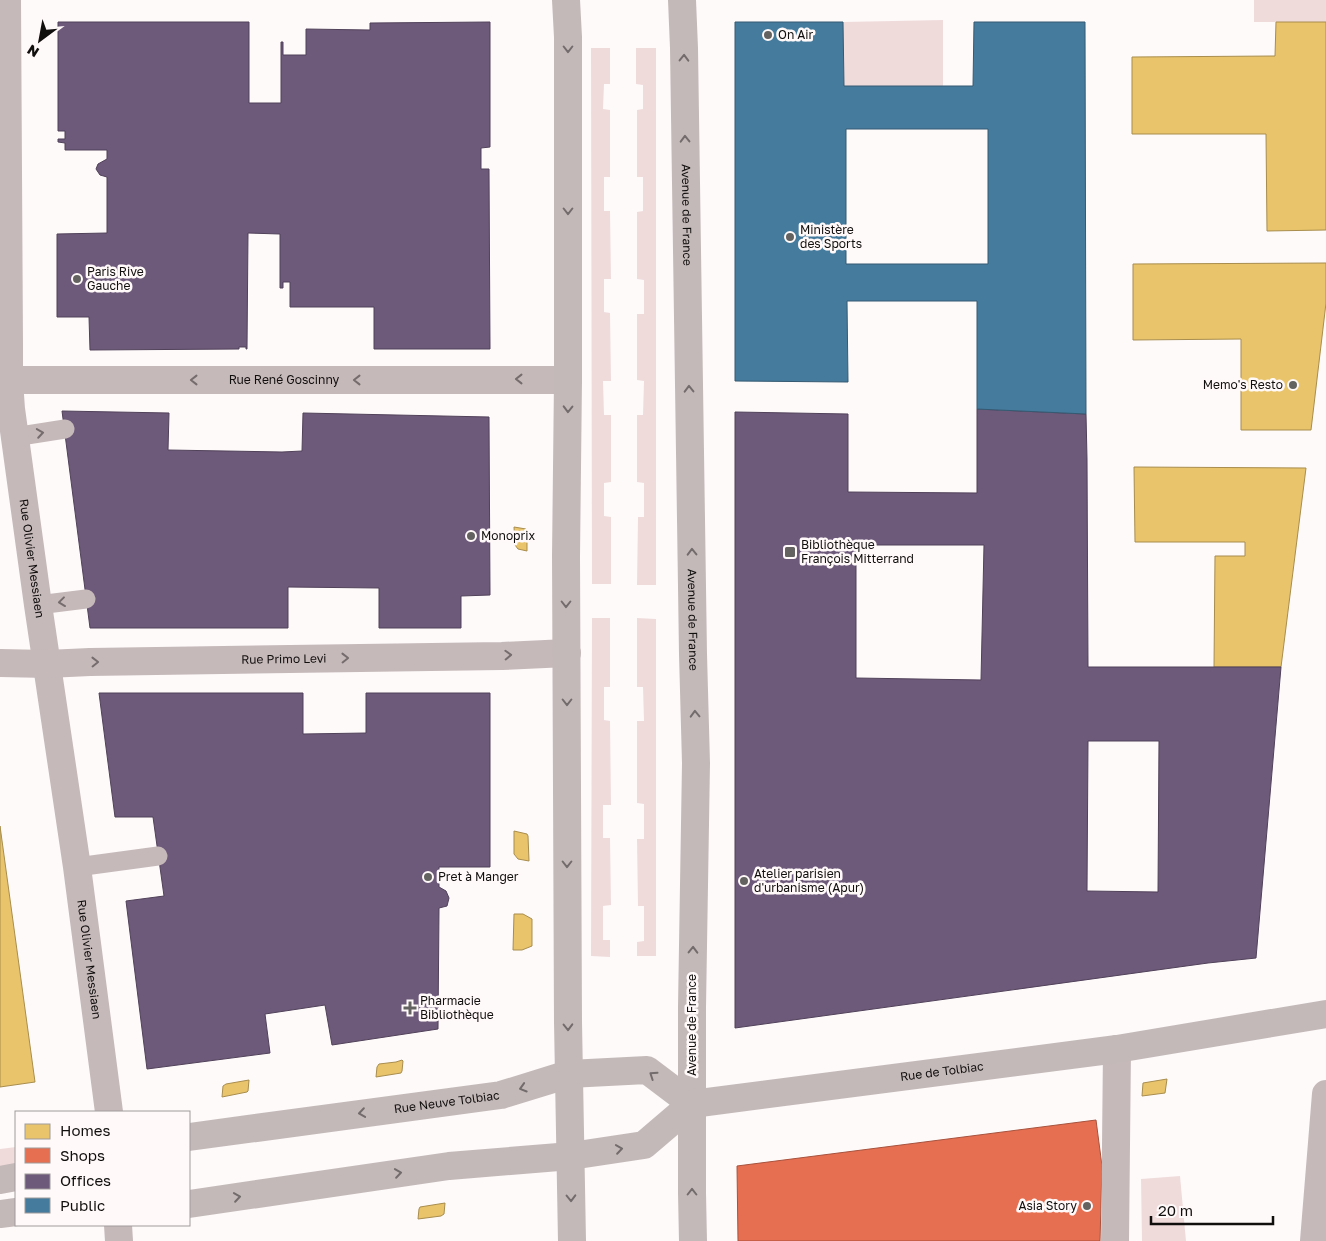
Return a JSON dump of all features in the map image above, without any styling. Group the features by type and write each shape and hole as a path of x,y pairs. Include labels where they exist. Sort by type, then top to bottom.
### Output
{"street":[{"name":"Rue Olivier Messiaen","path":"7,0 5,380 77,867 108,1111"},
{"path":"566,0 568,37 566,556 568,1022 572,1241"},
{"name":"Avenue de France","path":"682,0 696,763 692,1007 693,1241"},
{"name":"Rue René Goscinny","path":"5,380 568,380"},
{"name":"Rue Primo Levi","path":"0,663 47,664 502,656 567,653"},
{"name":"Rue de Tolbiac","path":"692,1104 1117,1049 1326,1014"},
{"path":"1114,1241 1117,1049"},
{"name":"Rue Neuve Tolbiac","path":"190,1137 501,1095 569,1074 647,1070 692,1104"},
{"path":"1314,1241 1326,1094"},
{"path":"190,1204 448,1166 571,1156 644,1145 692,1104"},
{"path":"0,1180 15,1177"},
{"path":"0,1214 15,1212"},
{"path":"118,1226 118,1241"}],"lane":[{"path":"14,437 65,429"},
{"path":"38,605 86,599"},
{"path":"77,867 158,856"}],"shaded area":[{"path":"1254,0 1326,0 1326,22 1254,22"},
{"path":"943,20 943,86 844,86 843,22"},
{"path":"591,48 610,48 610,84 604,84 603,109 610,110 610,177 604,177 604,211 610,211 611,279 604,279 604,312 610,313 611,381 603,381 604,415 611,415 611,482 604,483 604,516 611,517 611,584 592,584"},
{"path":"636,48 656,48 656,585 637,585 638,517 644,517 644,483 637,482 637,415 643,415 644,381 637,380 637,314 644,314 644,280 637,279 637,212 643,211 643,177 637,177 637,110 643,109 643,85 636,84"},
{"path":"592,618 610,618 610,687 604,687 604,720 610,721 611,805 603,805 603,838 610,838 611,905 603,906 603,940 610,940 610,957 591,956"},
{"path":"637,618 656,619 656,956 637,956 637,942 644,941 644,906 638,906 637,839 644,839 644,804 637,803 637,721 644,721 643,687 637,687"},
{"path":"15,1147 15,1165 0,1167 0,1149"},
{"path":"1180,1176 1186,1241 1142,1241 1141,1179"}],"building: Homes":[{"path":"1276,22 1326,22 1326,230 1267,231 1266,134 1132,134 1132,57 1275,56"},
{"path":"1326,263 1326,303 1311,430 1241,430 1241,339 1133,340 1133,264"},
{"path":"1134,467 1306,468 1281,667 1214,667 1215,556 1245,556 1245,542 1135,542"},
{"path":"514,527 526,529 527,551 518,549 515,545"},
{"path":"0,826 35,1082 0,1087"},
{"path":"514,831 527,834 528,836 529,861 518,859 514,854"},
{"path":"514,914 523,914 532,919 532,946 522,950 513,950"},
{"path":"402,1060 401,1073 376,1077 379,1064"},
{"path":"1167,1079 1165,1093 1142,1096 1143,1083"},
{"path":"249,1080 247,1092 222,1097 223,1086 226,1084"},
{"path":"445,1203 444,1214 441,1216 418,1219 420,1207"}],"building: Shops":[{"path":"1096,1120 1102,1166 1100,1241 738,1241 737,1166"}],"building: Offices":[{"path":"58,22 249,22 249,103 281,103 281,42 283,42 283,55 306,55 306,29 370,30 370,23 490,22 490,147 481,148 481,169 489,169 490,349 374,349 374,307 290,307 290,282 283,282 283,288 280,288 280,234 248,233 247,349 246,347 239,347 239,349 90,350 89,317 57,317 57,234 107,233 107,177 100,175 96,169 98,164 107,159 107,150 65,150 65,143 58,142 58,139 65,139 65,131 58,131"},
{"path":"977,409 1086,414 1088,667 1281,667 1256,958 735,1028 735,412 848,414 848,492 977,493","holes":["856,545 984,545 981,680 856,678","1088,741 1159,741 1158,892 1087,891"]},
{"path":"62,411 169,413 168,450 282,452 302,451 303,413 489,417 490,595 461,596 461,628 379,628 379,588 288,587 288,628 90,628"},
{"path":"99,693 303,693 303,734 366,733 366,693 490,693 490,867 439,867 439,887 446,891 449,898 447,906 439,908 438,1029 332,1045 325,1005 265,1014 270,1053 147,1069 126,901 164,896 153,817 115,817"}],"building: Public":[{"name":"Ministère des Sports","path":"735,22 843,22 844,86 973,86 974,22 1085,22 1086,414 977,409 977,301 847,301 848,382 735,381","holes":["846,129 988,129 988,264 846,264"]}],"place":[{"name":"On Air","path":"768,35"},
{"name":"Ministère des Sports","path":"790,237"},
{"name":"Paris Rive Gauche","path":"77,279"},
{"name":"Memo's Resto","path":"1293,385"},
{"name":"Monoprix","path":"471,536"},
{"name":"Bibliothèque François Mitterrand","path":"790,552"},
{"name":"Pret à Manger","path":"428,877"},
{"name":"Atelier parisien d'urbanisme (Apur)","path":"744,881"},
{"name":"Pharmacie Bibliothèque","path":"410,1008"},
{"name":"Asia Story","path":"1087,1206"}]}
